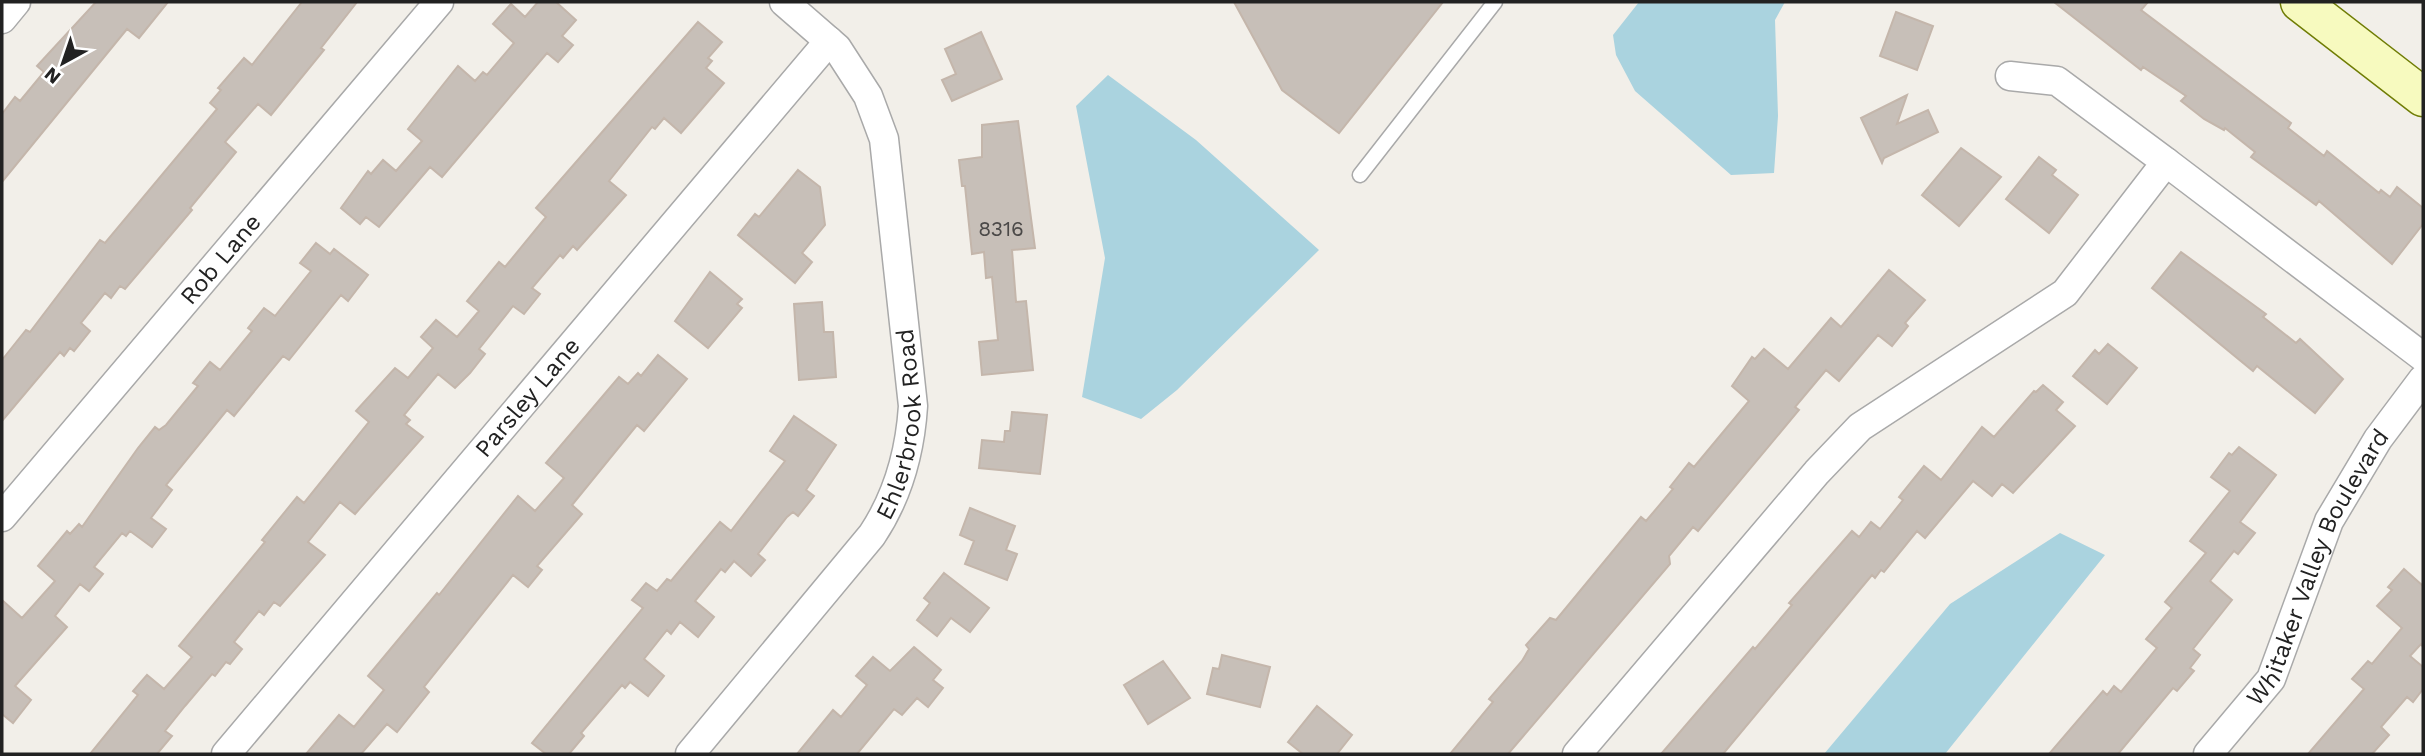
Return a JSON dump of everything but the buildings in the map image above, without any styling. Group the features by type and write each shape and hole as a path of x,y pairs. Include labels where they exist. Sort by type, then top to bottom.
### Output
{"street":[{"path":"2,19 16,2"},
{"name":"Rob Lane","path":"2,517 439,2"},
{"name":"Ehlerbrook Road","path":"690,754 866,544 894,494 910,440 913,407 884,139 868,96 837,48 784,2"},
{"path":"2300,2 2423,97"},
{"name":"Parsley Lane","path":"226,754 829,41"},
{"path":"2010,76 2057,81 2422,360"},
{"path":"1577,754 1817,472 1860,427 2065,293 2166,162"},
{"name":"Whitaker Valley Boulevard","path":"2208,754 2271,679 2329,521 2422,360"}],"lane":[{"path":"1360,175 1495,2"}],"water":[{"path":"1639,2 1785,2 1775,20 1778,116 1774,173 1731,175 1635,91 1616,55 1613,35"},
{"path":"1108,75 1196,140 1319,250 1177,390 1141,419 1082,397 1105,258 1076,106"},
{"path":"2060,533 2105,555 1945,754 1824,754 1950,604"}]}
